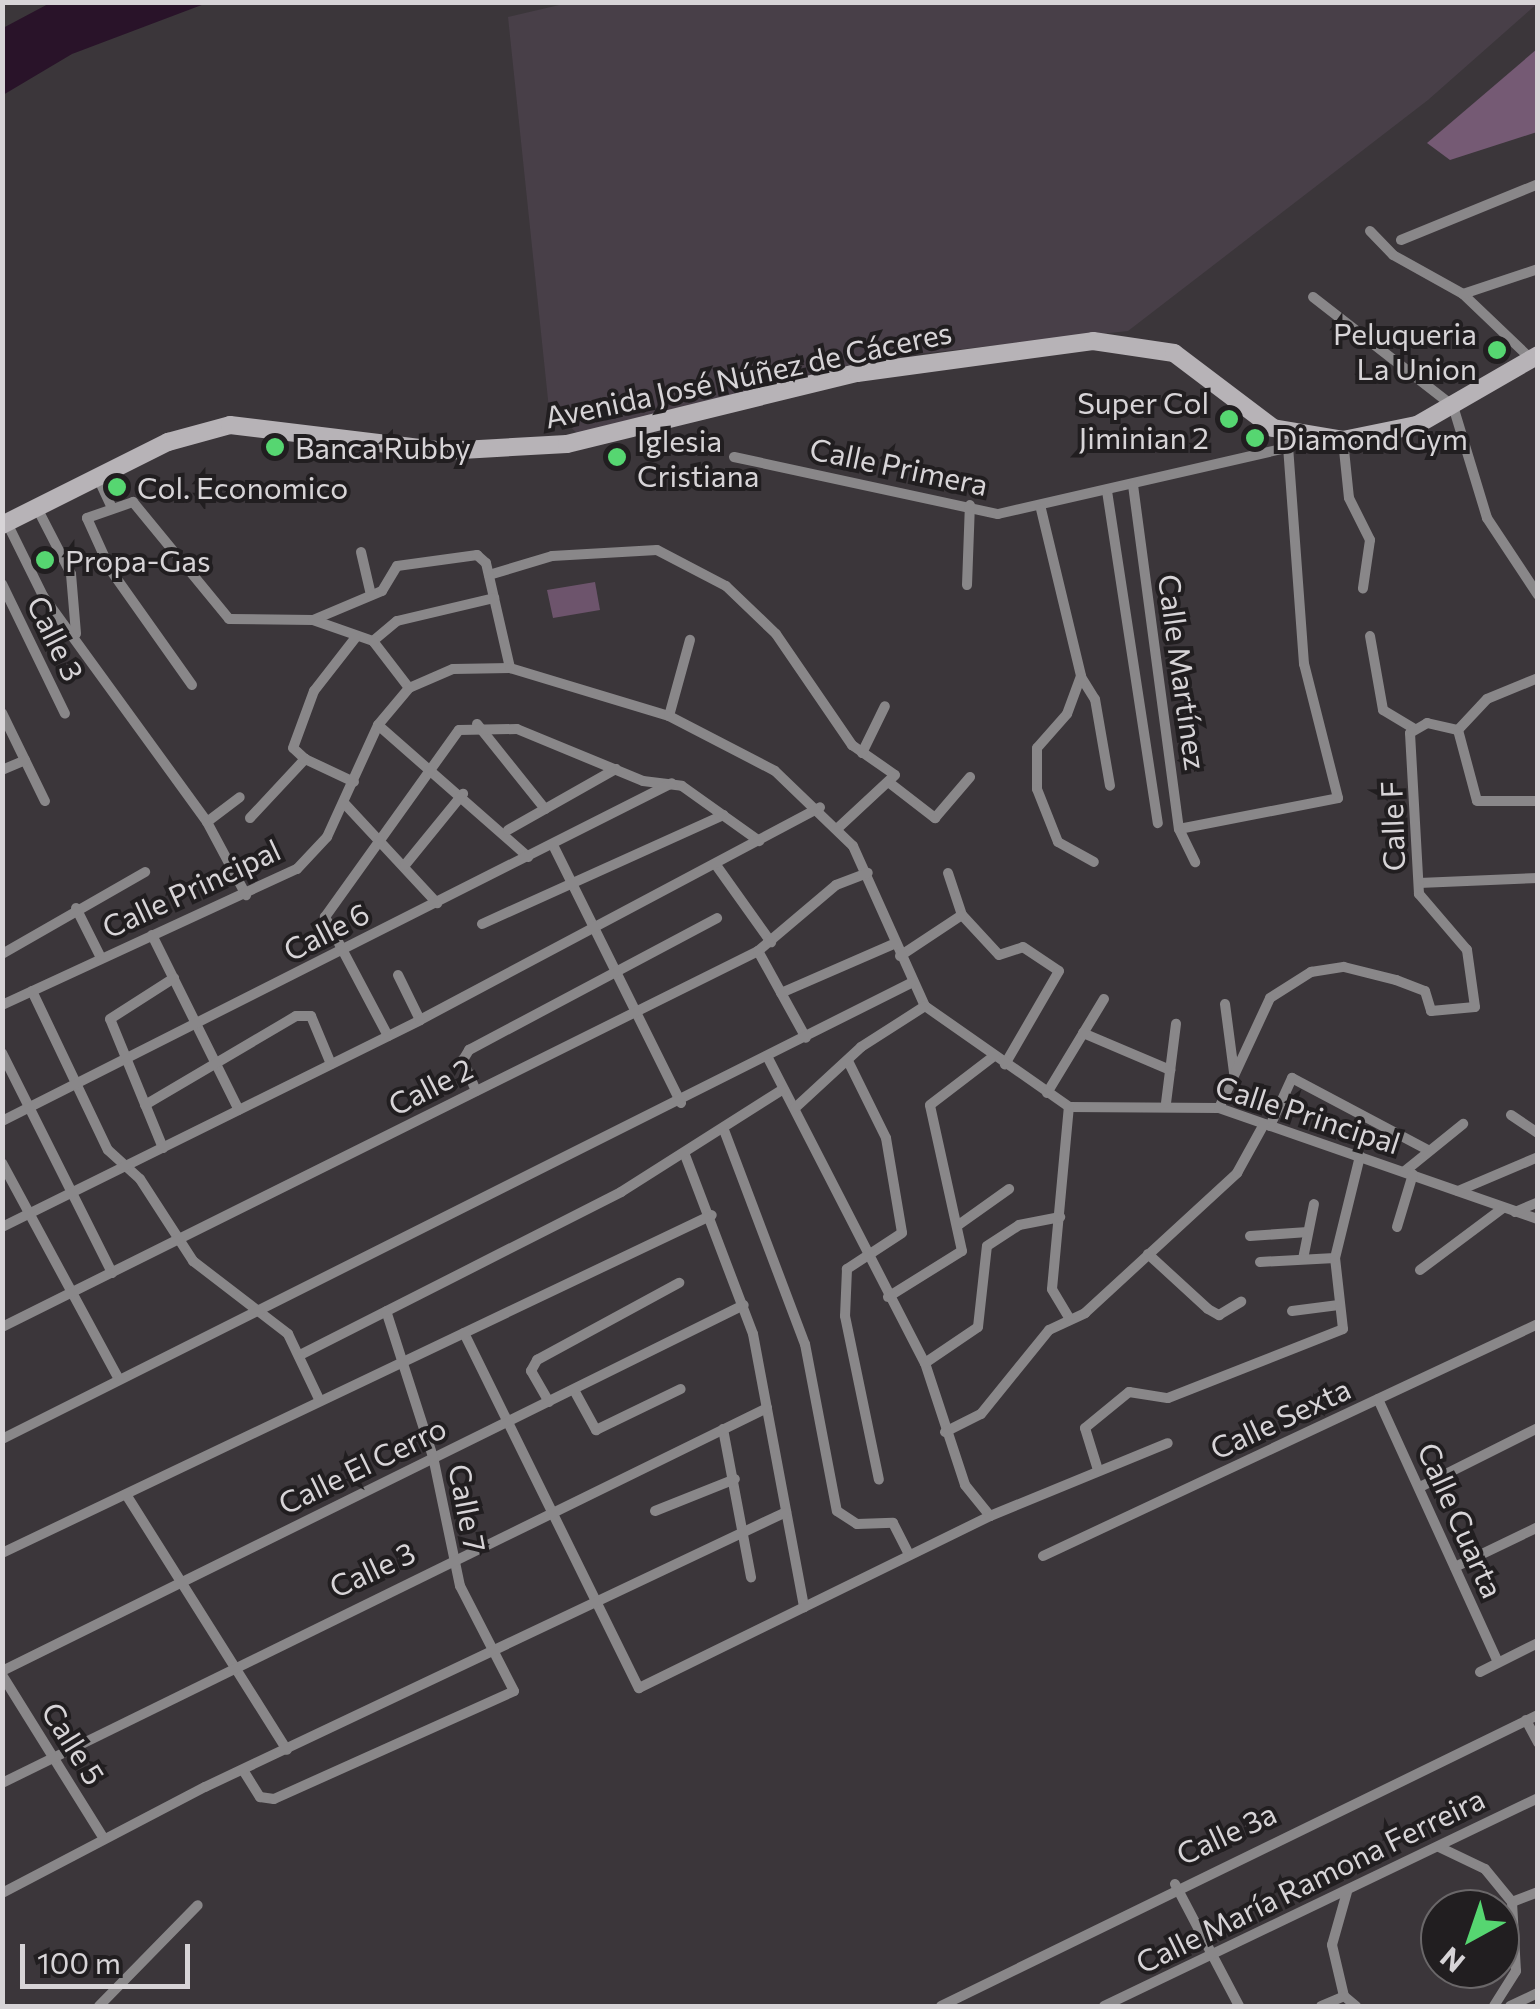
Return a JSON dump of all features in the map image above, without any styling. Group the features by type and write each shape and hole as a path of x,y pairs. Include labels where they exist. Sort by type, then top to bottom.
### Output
{"main road":[{"name":"Avenida José Núñez de Cáceres","path":"5,524 168,442 230,425 444,451 567,444 857,373 1092,341 1174,353 1290,441 1343,440 1417,425 1534,356"}],"street":[{"path":"1400,240 1538,184"},
{"path":"1370,231 1393,255 1463,294 1534,356"},
{"path":"1463,294 1538,269"},
{"path":"1314,297 1454,406 1487,518 1538,595"},
{"path":"1343,440 1349,498 1370,540 1364,588"},
{"path":"1178,829 1338,798 1304,664 1290,441"},
{"name":"Calle Primera","path":"734,457 970,505 1041,510 1290,441"},
{"path":"98,478 112,508"},
{"name":"Calle Martínez","path":"1133,485 1178,829 1195,862"},
{"path":"1107,491 1158,823"},
{"path":"192,685 85,521 134,503 229,619 313,620 372,641 409,688"},
{"path":"967,585 970,505"},
{"path":"37,508 71,574 76,634"},
{"path":"1041,510 1081,676 1095,700 1110,786"},
{"path":"5,524 43,596 76,634 132,727 207,822 246,895"},
{"path":"361,552 371,595"},
{"path":"313,620 371,595 397,566 476,555 490,575 510,668"},
{"path":"490,575 552,556 673,556 760,613 862,753 893,772 891,784 839,828"},
{"name":"Calle 3","path":"2,584 65,714"},
{"path":"372,641 397,621 494,598"},
{"path":"1370,636 1382,710 1412,728 1458,730 1487,699 1538,678"},
{"path":"354,782 305,760 293,748 314,690 356,637"},
{"path":"669,716 690,640"},
{"name":"Calle Principal","path":"2,1005 246,895 311,857 344,803 378,724 409,688 453,669 510,668 669,716 775,771 820,806 868,873 911,982 925,1006 1069,1108 1166,1103 1219,1108 1538,1220"},
{"path":"1081,676 1067,714 1036,748 1037,789 1058,842 1094,862"},
{"path":"862,753 885,706"},
{"path":"2,713 7,734 45,801"},
{"path":"378,724 508,830 528,857"},
{"path":"388,1036 324,917 450,738 477,724 517,729 616,769 672,784 759,842"},
{"path":"477,724 545,809"},
{"name":"Calle F","path":"1234,1072 1278,986 1311,972 1365,970 1426,996 1431,1011 1478,1003 1468,950 1422,903 1412,728"},
{"path":"1458,730 1477,801 1538,801"},
{"path":"2,770 25,760"},
{"path":"250,818 305,760"},
{"path":"508,830 616,769"},
{"path":"891,784 936,818 970,777"},
{"name":"Calle 6","path":"2,1122 672,784"},
{"path":"405,865 463,794"},
{"path":"207,822 240,797"},
{"path":"344,803 436,903"},
{"path":"2,1226 420,1020 820,806"},
{"path":"482,924 575,886 723,815"},
{"path":"553,844 638,1010 680,1103"},
{"path":"716,865 771,942"},
{"path":"2,954 76,908 145,872"},
{"path":"948,872 962,915 999,956 1022,947 1058,969 1005,1064"},
{"name":"Calle 2","path":"2,1326 758,951 836,885 868,873"},
{"path":"1419,883 1538,878"},
{"path":"76,908 101,958"},
{"path":"900,956 962,915"},
{"path":"476,1090 463,1060 469,1050 717,918"},
{"path":"152,935 239,1110"},
{"path":"781,992 896,943"},
{"path":"758,951 806,1038"},
{"path":"398,976 420,1020"},
{"path":"163,1148 111,1014 174,978"},
{"path":"2,1439 680,1103 911,982"},
{"path":"32,991 76,1085 123,1167 209,1277 260,1310 302,1354 320,1401"},
{"path":"1047,1094 1104,999"},
{"path":"1219,1108 1234,1072 1225,1004"},
{"path":"795,1108 848,1061 925,1006"},
{"path":"145,1105 306,1014 331,1064"},
{"path":"1166,1103 1176,1024"},
{"path":"1083,1034 1170,1070"},
{"path":"2,1053 112,1273"},
{"path":"962,1251 930,1105 994,1056"},
{"path":"768,1058 864,1252 925,1363 965,1485 990,1516"},
{"path":"848,1061 886,1138 902,1233 864,1252 847,1269 845,1316 879,1480"},
{"path":"945,1432 981,1414 1068,1316 1085,1313 1236,1172 1292,1078 1428,1150"},
{"path":"302,1354 685,1155 782,1090"},
{"path":"1068,1316 1052,1289 1069,1108"},
{"path":"1511,1115 1538,1134"},
{"path":"1398,1227 1409,1172 1428,1150 1463,1124"},
{"path":"724,1130 804,1344 837,1511 857,1524 893,1524 909,1554"},
{"path":"685,1155 712,1215 744,1306 804,1607"},
{"path":"1098,1470 1085,1428 1129,1392 1168,1398 1242,1362 1316,1341 1344,1327 1335,1258 1360,1156"},
{"path":"1458,1191 1538,1157"},
{"path":"2,1163 119,1379"},
{"path":"957,1226 1009,1189"},
{"path":"1420,1270 1509,1210 1538,1202"},
{"path":"1303,1259 1314,1204"},
{"path":"2,1552 127,1496 403,1359 712,1215"},
{"path":"888,1297 962,1251 980,1254 1019,1225 1060,1217"},
{"path":"1250,1236 1308,1232"},
{"path":"925,1363 978,1327 980,1254"},
{"path":"1148,1254 1208,1310 1219,1315 1241,1302"},
{"path":"1260,1262 1335,1258"},
{"path":"549,1402 531,1371 537,1360 679,1283"},
{"path":"1292,1311 1339,1305"},
{"name":"Calle El Cerro","path":"2,1673 182,1577 744,1306"},
{"name":"Calle 7","path":"243,1770 260,1798 274,1799 490,1709 514,1691 490,1655 452,1558 434,1457 386,1311"},
{"name":"Calle Sexta","path":"1043,1556 1538,1324"},
{"path":"464,1333 639,1688 990,1516 1168,1443"},
{"path":"574,1390 596,1430 681,1389"},
{"name":"Calle Cuarta","path":"1378,1399 1498,1662"},
{"name":"Calle 3","path":"2,1783 234,1663 766,1408"},
{"path":"1420,1487 1538,1428"},
{"path":"723,1429 746,1526 751,1576"},
{"path":"654,1511 735,1479"},
{"path":"127,1496 182,1577 287,1750"},
{"path":"2,1893 103,1837 490,1655 746,1526 786,1512"},
{"path":"1455,1568 1538,1527"},
{"path":"1480,1672 1538,1643"},
{"name":"Calle 5","path":"2,1673 103,1837"},
{"path":"1532,1718 1538,1743"},
{"name":"Calle 3a","path":"941,2006 1175,1884 1532,1718"},
{"name":"Calle María Ramona Ferreira","path":"1104,2006 1538,1798"},
{"path":"1439,1847 1485,1869 1501,1889"},
{"path":"1175,1884 1239,2006"},
{"path":"1348,1890 1332,1945 1344,1996 1356,2006"},
{"path":"99,2006 198,1906"},
{"path":"1510,2006 1538,1993"},
{"path":"1321,2006 1344,1996"}],"shaded area":[{"path":"572,2 1538,3 1428,100 1128,331 871,359 583,438 549,409 508,17"},
{"path":"50,3 207,3 72,54 3,95 3,28"},
{"path":"1537,49 1537,132 1450,160 1427,143"},
{"path":"595,582 600,610 553,618 547,590"}],"place":[{"name":"Peluqueria La Union","path":"1497,350"},
{"name":"Super Col Jiminian 2","path":"1229,419"},
{"name":"Diamond Gym","path":"1255,438"},
{"name":"Banca Rubby","path":"275,447"},
{"name":"Iglesia Cristiana","path":"617,457"},
{"name":"Col. Economico","path":"117,487"},
{"name":"Propa-Gas","path":"45,560"}]}
